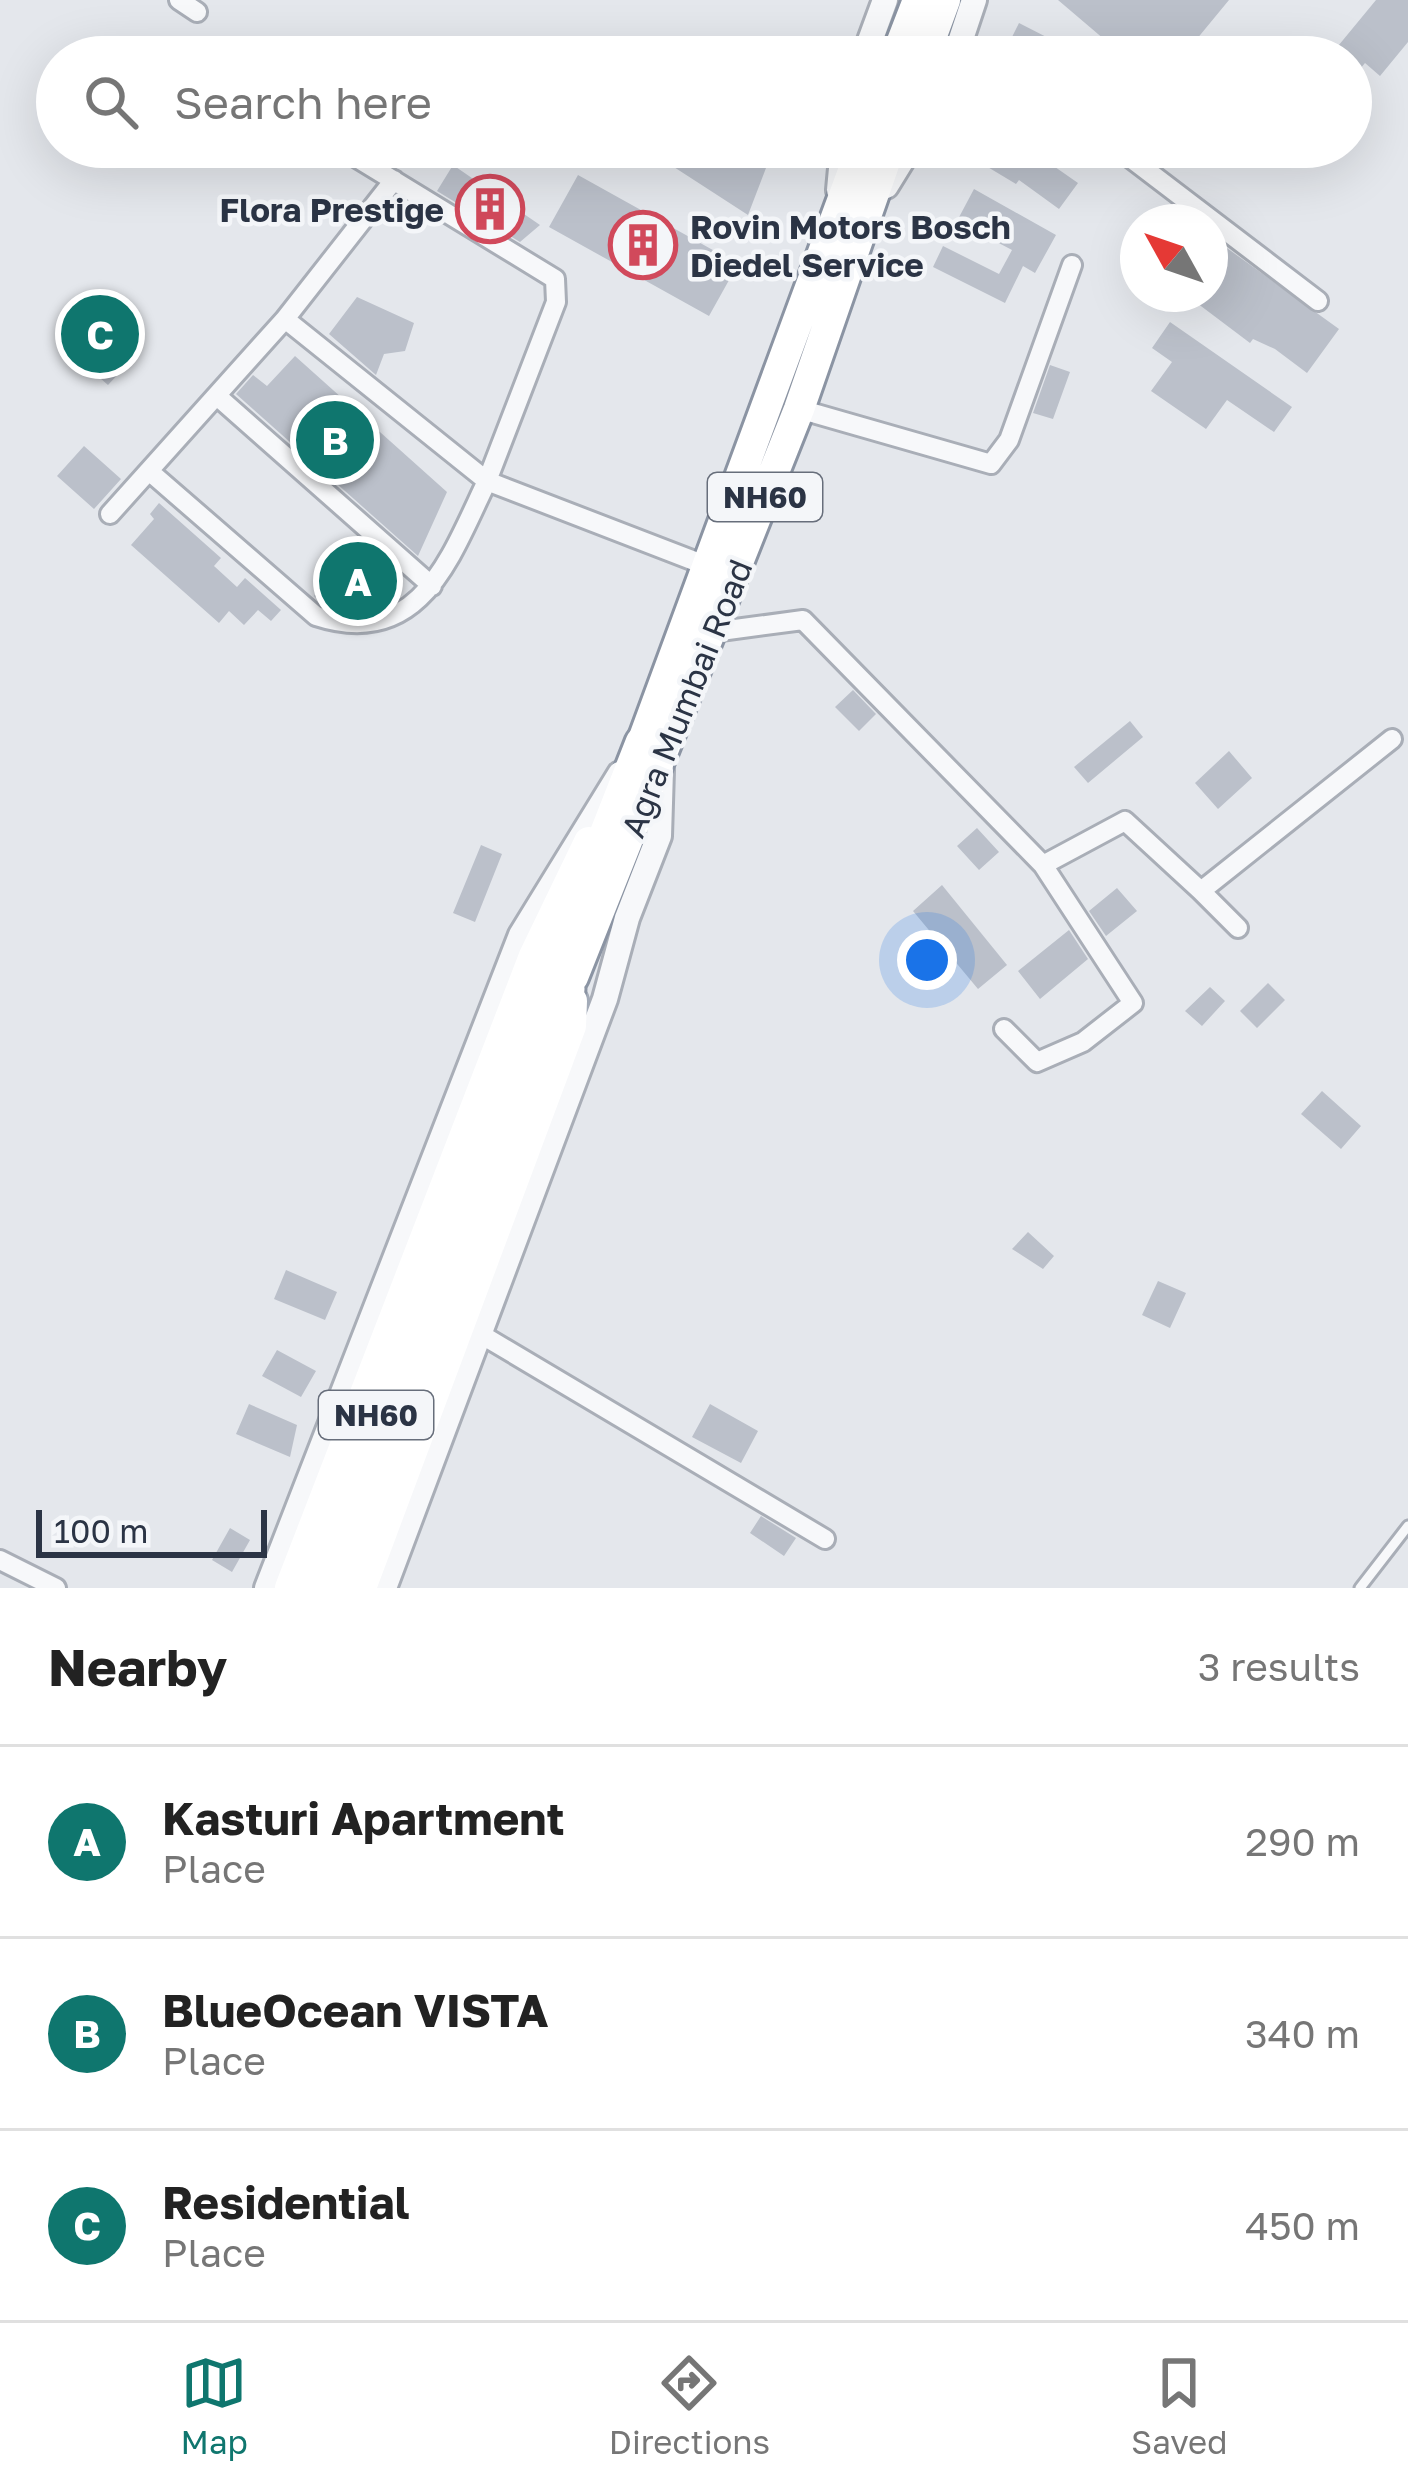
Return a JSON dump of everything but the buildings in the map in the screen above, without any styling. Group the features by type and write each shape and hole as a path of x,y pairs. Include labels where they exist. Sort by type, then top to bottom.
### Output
{"highway":[{"name":"NH60","path":"337,1588 454,1248 618,807 652,754"},
{"name":"NH60","path":"310,1588 573,976"}],"main road":[{"path":"904,36 918,0"},
{"path":"932,36 945,0"},
{"name":"Agra Mumbai Road","path":"652,754 713,632 799,409 858,168"},
{"name":"Agra Mumbai Road","path":"361,1588 571,1026 573,976 652,754 710,567 849,218 878,168"},
{"path":"290,1588 534,956 587,844 618,807"}],"street":[{"path":"179,0 197,11"},
{"path":"872,36 885,0"},
{"path":"962,36 974,0"},
{"path":"149,472 316,616 345,626 376,624 403,614 432,586 487,481 556,302 555,279 374,168"},
{"path":"845,168 849,218"},
{"path":"849,218 892,168"},
{"path":"1143,168 1318,302"},
{"path":"110,514 285,319 394,180"},
{"path":"799,409 991,464 1009,440 1072,265"},
{"path":"285,319 487,481 710,567"},
{"path":"217,396 432,586"},
{"path":"713,632 803,620 1043,866 1133,1003 1083,1042 1036,1061 1004,1029"},
{"path":"1201,891 1392,739"},
{"path":"383,1588 482,1335 659,836 652,754"},
{"path":"267,1588 520,935 586,821 652,754"},
{"path":"1043,866 1125,820 1238,928"},
{"path":"482,1335 824,1539"},
{"path":"0,1561 56,1588"}],"lane":[{"path":"1360,1588 1408,1526"}],"place":[{"name":"Flora Prestige","path":"490,209"},
{"name":"Rovin Motors Bosch Diedel Service","path":"643,245"},
{"name":"Residential","path":"100,334"},
{"name":"BlueOcean VISTA","path":"335,440"},
{"name":"Kasturi Apartment","path":"358,581"}]}
